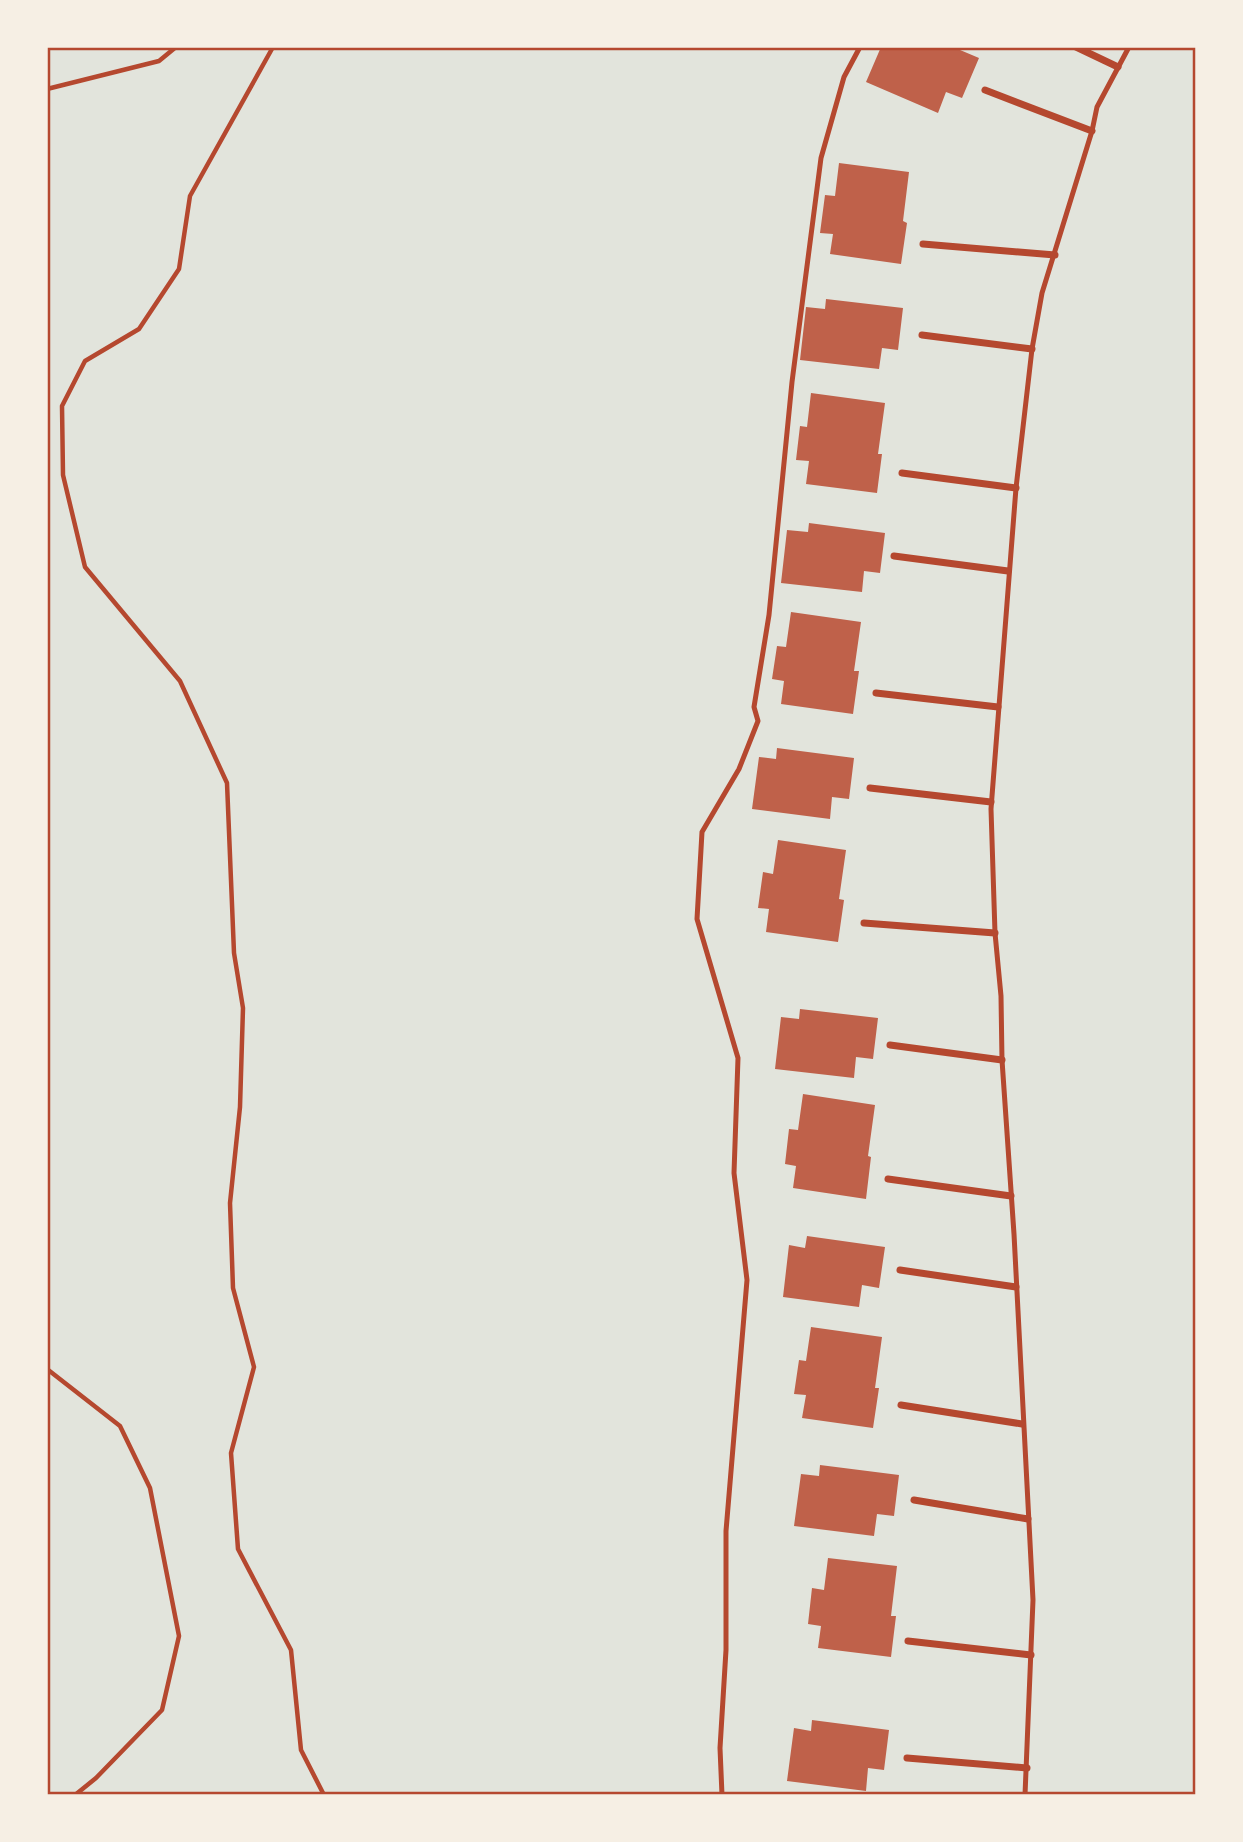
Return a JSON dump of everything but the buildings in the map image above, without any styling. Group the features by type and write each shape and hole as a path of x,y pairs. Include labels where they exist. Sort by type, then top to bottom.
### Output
{"street":[{"path":"1076,47 1118,67"},
{"path":"985,90 1092,131"},
{"path":"923,244 1055,255"},
{"path":"922,335 1032,349"},
{"path":"902,473 1016,488"},
{"path":"894,556 1009,571"},
{"path":"876,693 998,707"},
{"path":"870,788 991,802"},
{"path":"864,923 995,933"},
{"path":"890,1045 1002,1060"},
{"path":"888,1180 1011,1196"},
{"path":"900,1270 1016,1287"},
{"path":"901,1405 1022,1424"},
{"path":"914,1500 1028,1518"},
{"path":"908,1641 1031,1655"},
{"path":"907,1759 1027,1768"}],"lane":[{"path":"722,1795 720,1748 726,1650 726,1531 747,1280 733,1173 738,1058 697,919 702,832 739,769 758,721 754,708 769,615 792,382 821,159 844,77 860,47"},
{"path":"1025,1795 1033,1600 1002,1060 1001,996 995,933 991,802 1016,488 1032,349 1042,293 1097,107 1129,47"}],"path":[{"path":"47,89 159,61 176,47"},
{"path":"273,47 190,196 179,269 139,329 85,361 62,406 63,475 85,567 180,681 227,783 234,953 243,1008 240,1107 230,1203 233,1287 254,1367 231,1453 237,1549 291,1650 301,1750 324,1795"},
{"path":"47,1369 120,1426 150,1488 179,1636 162,1710 96,1778 75,1795"}],"shaded area":[{"path":"47,47 1196,47 1196,1795 47,1795"}]}
